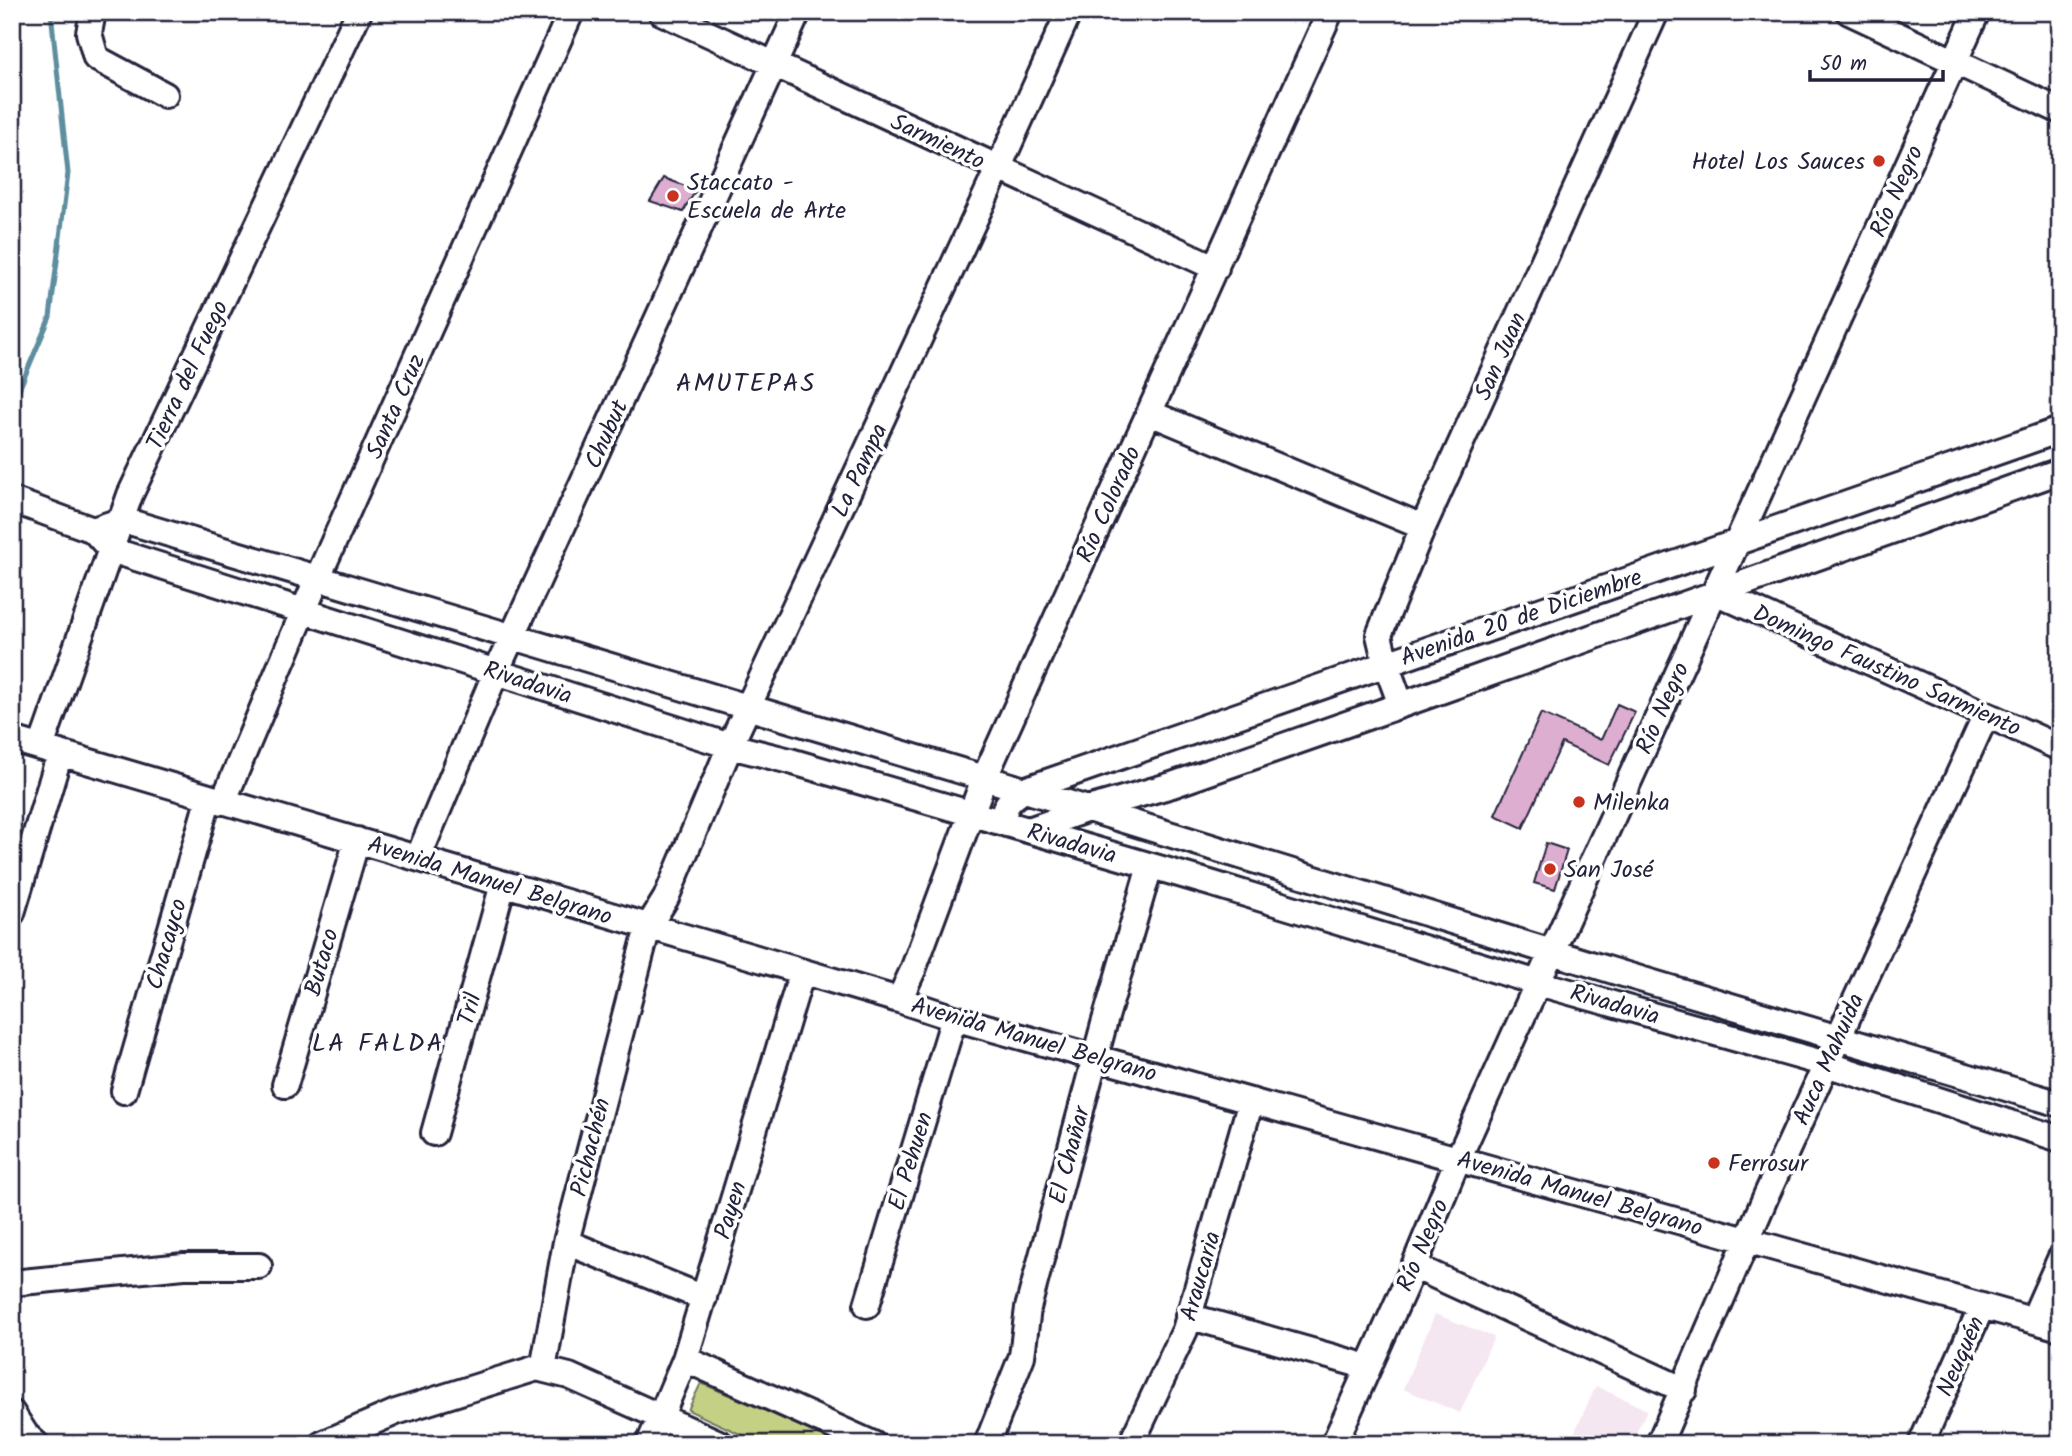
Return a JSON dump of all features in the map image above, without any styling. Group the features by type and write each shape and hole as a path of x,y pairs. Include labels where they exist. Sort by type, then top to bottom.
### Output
{"street":[{"path":"93,12 89,33 96,58 165,95"},
{"name":"Tierra del Fuego","path":"12,913 50,750 111,550 131,495 359,12"},
{"name":"Santa Cruz","path":"216,799 304,612 571,12"},
{"name":"Sarmiento","path":"662,12 1216,268"},
{"name":"Chubut","path":"418,858 496,671 798,12"},
{"name":"La Pampa","path":"648,927 666,898 730,746 999,169 1069,12"},
{"name":"Río Colorado","path":"899,1000 913,970 984,779 1330,12"},
{"name":"San Juan","path":"1401,705 1385,664 1379,635 1423,527 1656,12"},
{"path":"1849,12 2060,111"},
{"name":"Río Negro","path":"1334,1444 1414,1266 1458,1159 1977,12"},
{"path":"1150,413 1423,527"},
{"name":"Avenida 20 de Diciembre","path":"1024,790 2060,430"},
{"name":"Avenida 20 de Diciembre","path":"1017,827 1172,785 2060,471"},
{"path":"12,500 93,530 111,550"},
{"path":"93,530 123,520"},
{"name":"Rivadavia","path":"123,520 1088,809 1837,1039 2060,1104"},
{"name":"Rivadavia","path":"111,550 730,746 1150,866 1538,983 1826,1064 2060,1139"},
{"name":"Domingo Faustino Sarmiento","path":"1715,592 2060,748"},
{"name":"Auca Mahuida","path":"1659,1444 1837,1039 1986,715"},
{"name":"Avenida Manuel Belgrano","path":"12,739 954,1018 2060,1328"},
{"path":"1017,827 1002,814 1005,805 1024,790"},
{"name":"Chacayco","path":"124,1091 216,799"},
{"name":"Butaco","path":"285,1085 357,840"},
{"name":"El Chañar","path":"987,1444 1022,1356 1028,1308 1095,1057 1150,866"},
{"name":"Tril","path":"434,1133 503,884"},
{"name":"Pichachén","path":"543,1369 566,1242 648,927"},
{"name":"Payen","path":"649,1444 685,1359 802,972"},
{"name":"El Pehuen","path":"867,1305 954,1018"},
{"name":"Araucaria","path":"1131,1444 1185,1329 1251,1101"},
{"path":"566,1242 704,1298"},
{"path":"2033,1320 2060,1259"},
{"path":"12,1283 184,1266 259,1266"},
{"path":"1414,1266 1684,1390"},
{"name":"Neuquén","path":"1921,1444 1982,1306"},
{"path":"1188,1316 1368,1367"},
{"path":"685,1359 873,1444"},
{"path":"322,1444 396,1412 537,1368 569,1376 721,1444"},
{"path":"12,1413 26,1435 36,1444"}],"shaded area":[{"path":"1435,1314 1494,1337 1460,1413 1403,1389"},
{"path":"1596,1386 1647,1410 1631,1444 1569,1444"}],"green space":[{"path":"701,1383 842,1444 762,1444 688,1410"}],"building":[{"name":"Staccato - Escuela de Arte","path":"664,178 696,190 683,212 650,201"},
{"path":"1617,704 1635,712 1609,765 1562,743 1523,828 1495,815 1541,713 1601,740"},
{"path":"1546,843 1567,850 1555,889 1534,883"}],"waterway":[{"path":"12,406 50,317 68,173 51,12"}],"place":[{"name":"Hotel Los Sauces","path":"1879,161"},
{"name":"Staccato - Escuela de Arte","path":"673,196"},
{"name":"Milenka","path":"1579,802"},
{"name":"San José","path":"1550,869"},
{"name":"Ferrosur","path":"1714,1163"}],"district":[{"name":"AMUTEPAS","path":"746,382"},
{"name":"LA FALDA","path":"378,1042"}]}
